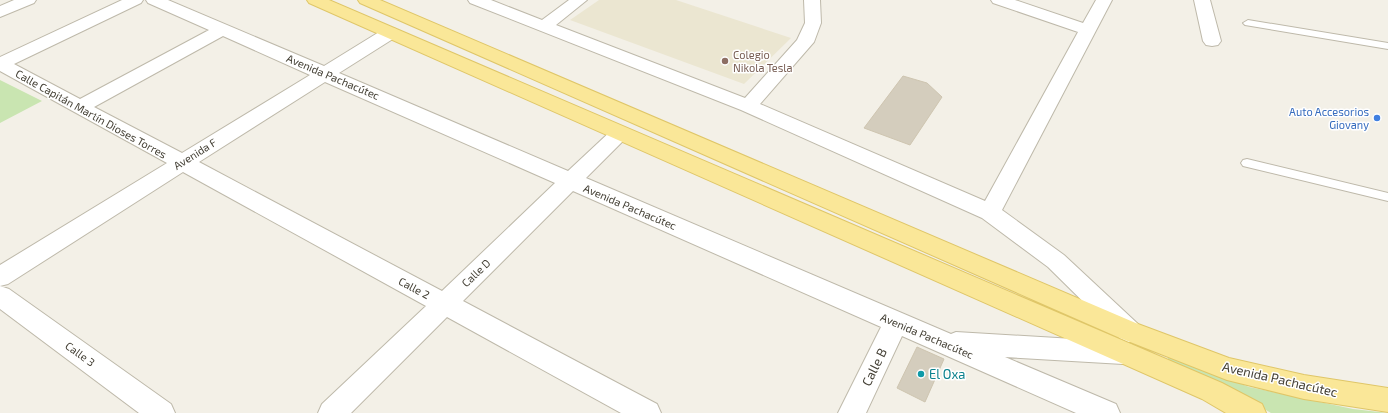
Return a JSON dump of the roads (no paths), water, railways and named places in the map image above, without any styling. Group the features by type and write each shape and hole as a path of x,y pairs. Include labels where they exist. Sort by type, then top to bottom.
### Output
{"main road":[{"name":"Avenida Pachacútec","path":"315,0 620,133 1126,342 1227,369 1304,387 1388,400"},
{"name":"Avenida Pachacútec","path":"366,0 387,5 1126,342 1212,392 1252,413"}],"street":[{"path":"0,12 28,0"},
{"path":"0,64 135,0"},
{"name":"Avenida Pachacútec","path":"154,0 1106,413"},
{"name":"Avenida Pachacútec","path":"476,0 748,106 990,212 1056,262 1126,342"},
{"path":"544,26 579,0"},
{"path":"748,106 805,42 813,22 812,0"},
{"path":"999,0 1088,30"},
{"path":"990,212 1104,0"},
{"path":"1184,0 1203,4 1212,41"},
{"path":"79,107 222,30"},
{"name":"Avenida F","path":"0,277 390,33"},
{"name":"Calle Capitán Martín Dioses Torres","path":"0,64 181,163"},
{"name":"Calle D","path":"332,413 620,133"},
{"name":"Calle 2","path":"181,163 647,413"},
{"name":"Calle 3","path":"0,296 161,413"},
{"name":"Calle B","path":"852,413 896,322"},
{"path":"941,342 1126,342"}],"lane":[{"path":"1248,24 1388,46"},
{"path":"1247,163 1388,197"}],"place":[{"name":"Colegio Nikola Tesla","path":"725,61"},
{"name":"Auto Accesorios Giovany","path":"1377,118"},
{"name":"El Oxa","path":"921,374"}]}
